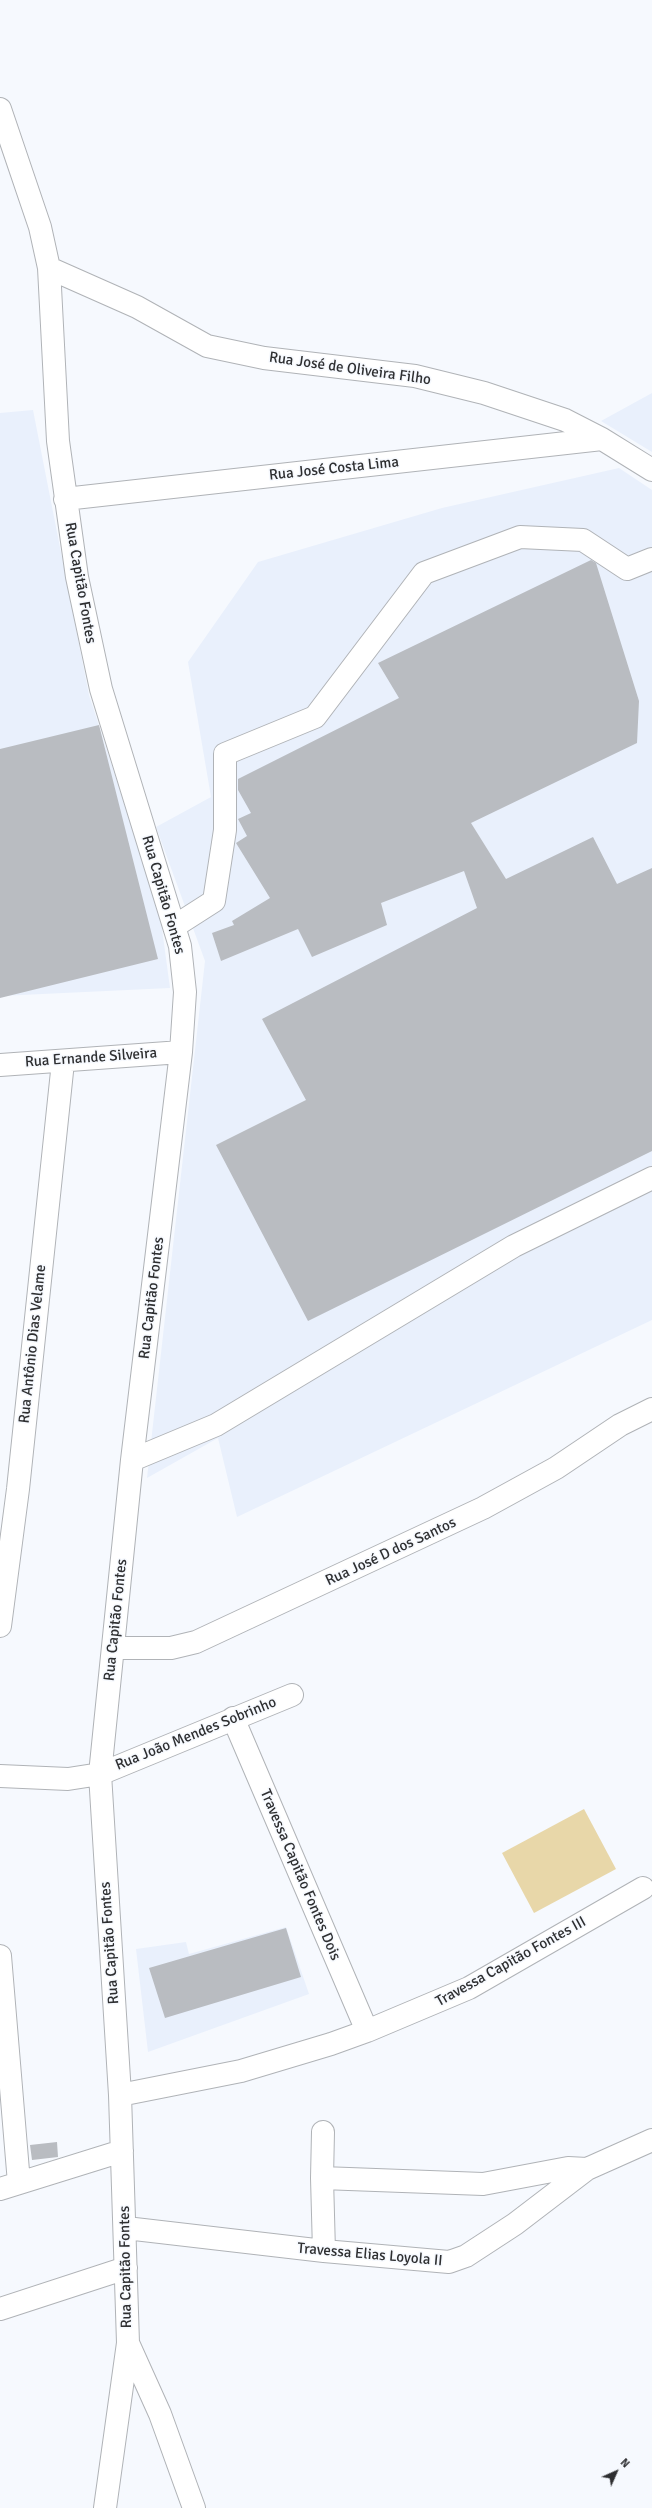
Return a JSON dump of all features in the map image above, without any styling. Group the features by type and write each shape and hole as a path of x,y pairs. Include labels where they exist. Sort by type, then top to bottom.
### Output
{"street":[{"name":"Rua Capitão Fontes","path":"0,111 40,227 49,268 53,384 65,499 77,577 100,689 175,926 180,946 185,992 181,1052 132,1460 100,1774 120,2095 126,2228 128,2343 105,2508"},
{"name":"Rua José de Oliveira Filho","path":"49,268 137,307 207,346 264,358 396,373 446,384 542,411 602,439 652,470"},
{"name":"Rua José Costa Lima","path":"65,499 602,439"},
{"path":"175,926 214,901 225,830 225,754 315,717 424,573 520,536 583,540 627,569 652,559"},
{"name":"Rua Ernande Silveira","path":"0,1064 63,1062 181,1052"},
{"name":"Rua Antônio Dias Velame","path":"0,1626 9,1491 63,1062"},
{"path":"132,1460 226,1420 514,1246 652,1178"},
{"name":"Rua José D dos Santos","path":"114,1648 171,1648 196,1642 483,1508 556,1468 620,1425 652,1409"},
{"name":"Rua João Mendes Sobrinho","path":"0,1776 68,1779 100,1774 292,1695"},
{"name":"Travessa Capitão Fontes Dois","path":"233,1718 367,2031"},
{"name":"Travessa Capitão Fontes III","path":"120,2095 241,2071 331,2044 367,2031 469,1988 643,1888"},
{"path":"0,1956 10,2186 122,2151"},
{"path":"323,2132 322,2178 324,2251"},
{"name":"Travessa Elias Loyola II","path":"126,2228 324,2251 450,2262 466,2256 515,2224 587,2169 652,2140"},
{"path":"322,2178 483,2184 568,2168 587,2169"},
{"path":"0,2309 126,2268"},
{"path":"128,2343 160,2414 194,2508"}],"shaded area":[{"path":"652,393 652,452 601,421"},
{"path":"33,410 89,695 160,914 170,988 0,996 0,413"},
{"path":"619,468 652,490 652,1320 237,1517 218,1438 147,1478 205,961 156,827 211,797 188,662 258,562 442,508"},
{"path":"584,1809 616,1869 534,1913 502,1853"},
{"path":"286,1927 309,1994 148,2052 136,1949 186,1942 189,1954"}],"building":[{"path":"591,560 596,563 639,701 637,743 471,823 506,879 593,837 617,884 652,868 652,1151 308,1321 216,1145 306,1100 262,1019 477,908 464,871 381,903 387,925 312,957 298,929 221,961 212,933 234,925 232,921 270,898 236,843 247,836 238,819 251,813 238,790 238,779 399,698 378,663"},
{"path":"99,725 158,959 0,998 0,749"},
{"path":"286,1928 301,1977 165,2018 149,1968"},
{"path":"57,2142 58,2157 32,2160 30,2145"}]}
